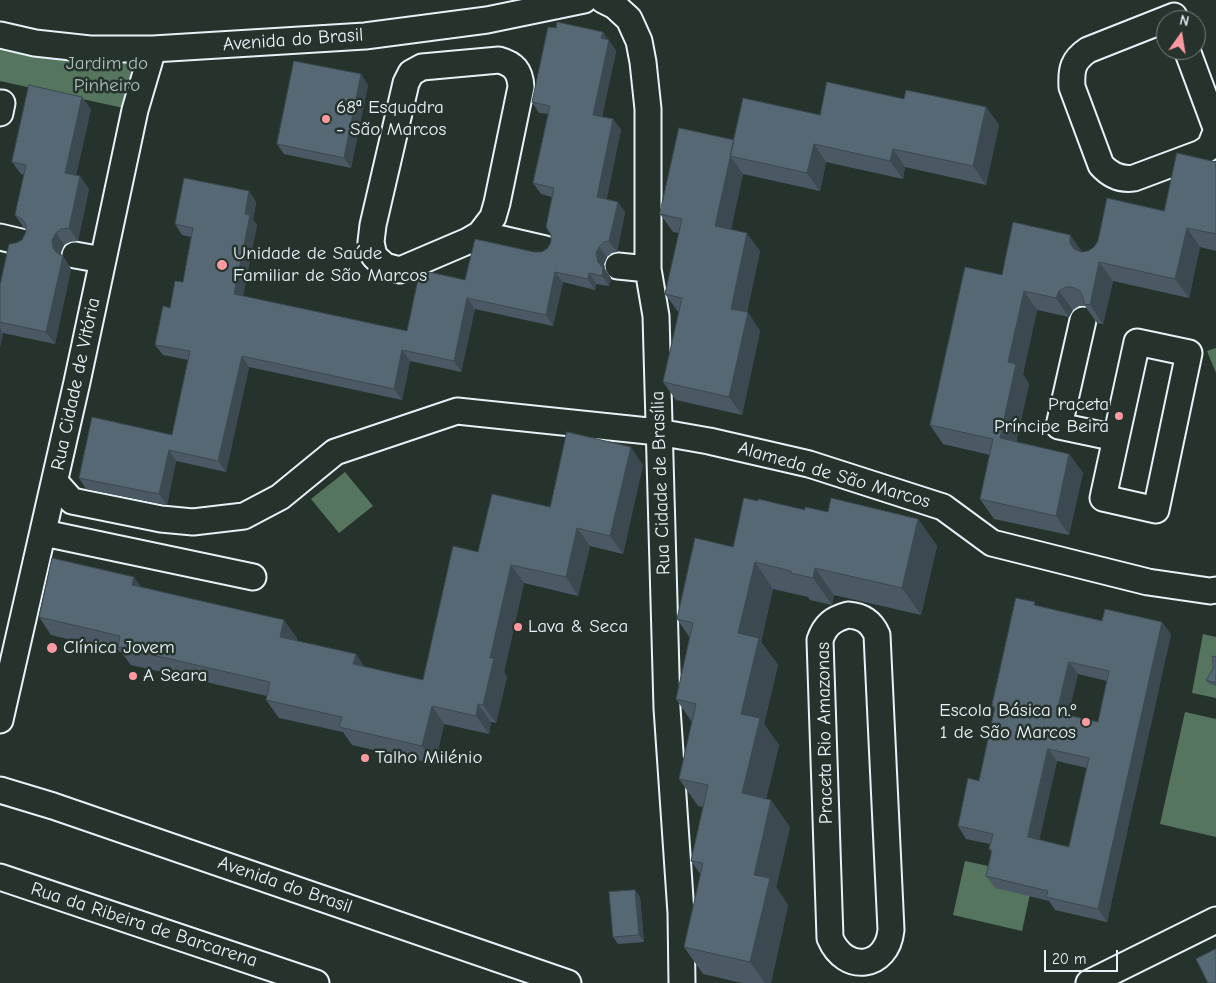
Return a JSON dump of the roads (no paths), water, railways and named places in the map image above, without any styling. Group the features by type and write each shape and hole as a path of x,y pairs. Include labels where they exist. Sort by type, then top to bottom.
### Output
{"street":[{"name":"Avenida do Brasil","path":"0,35 34,43 90,49 153,49 365,36 487,20 584,0"},
{"name":"Rua Cidade de Brasília","path":"603,0 615,6 629,19 640,41 648,109 648,269 656,316 667,708 681,913 682,983"},
{"path":"1156,20 1088,50 1078,57 1071,76 1072,87 1101,165 1113,185 1200,153 1210,147 1216,130 1191,60"},
{"name":"Rua Cidade de Vitória","path":"0,720 44,533 140,89 153,49"},
{"path":"480,234 493,217 497,204 521,87 520,78 516,68 508,62 499,60 422,67 411,73 406,83 373,225 371,242 374,256 385,266 400,270 480,234 545,249"},
{"path":"74,255 103,260"},
{"path":"618,266 648,269"},
{"path":"1083,320 1059,426 1116,438"},
{"path":"1137,342 1189,353 1156,510 1103,498 1116,438 1137,342"},
{"name":"Alameda de São Marcos","path":"55,482 72,501 161,519 193,522 244,516 280,496 335,452 457,411 658,432 708,441 809,464 943,506 992,543 1148,582 1216,590"},
{"path":"44,533 253,577"},
{"name":"Praceta Rio Amazonas","path":"848,615 858,616 866,620 873,627 877,635 891,930 890,940 886,949 870,961 860,973 850,961 841,956 834,948 830,938 820,640 830,622 838,617 848,615"},
{"name":"Avenida do Brasil","path":"0,790 53,806 568,983"},
{"name":"Rua da Ribeira de Barcarena","path":"0,877 316,983"},
{"path":"1089,983 1216,920"}],"place":[{"name":"68ª Esquadra - São Marcos","path":"326,119"},
{"name":"Unidade de Saúde Familiar de São Marcos","path":"222,265"},
{"name":"Praceta Príncipe Beira","path":"1119,416"},
{"name":"Lava & Seca","path":"518,627"},
{"name":"Clínica Jovem","path":"52,648"},
{"name":"A Seara","path":"133,676"},
{"name":"Escola Básica n.º 1 de São Marcos","path":"1086,722"},
{"name":"Talho Milénio","path":"365,758"}],"park label":[{"name":"Jardim do Pinheiro","path":"107,75"}]}
